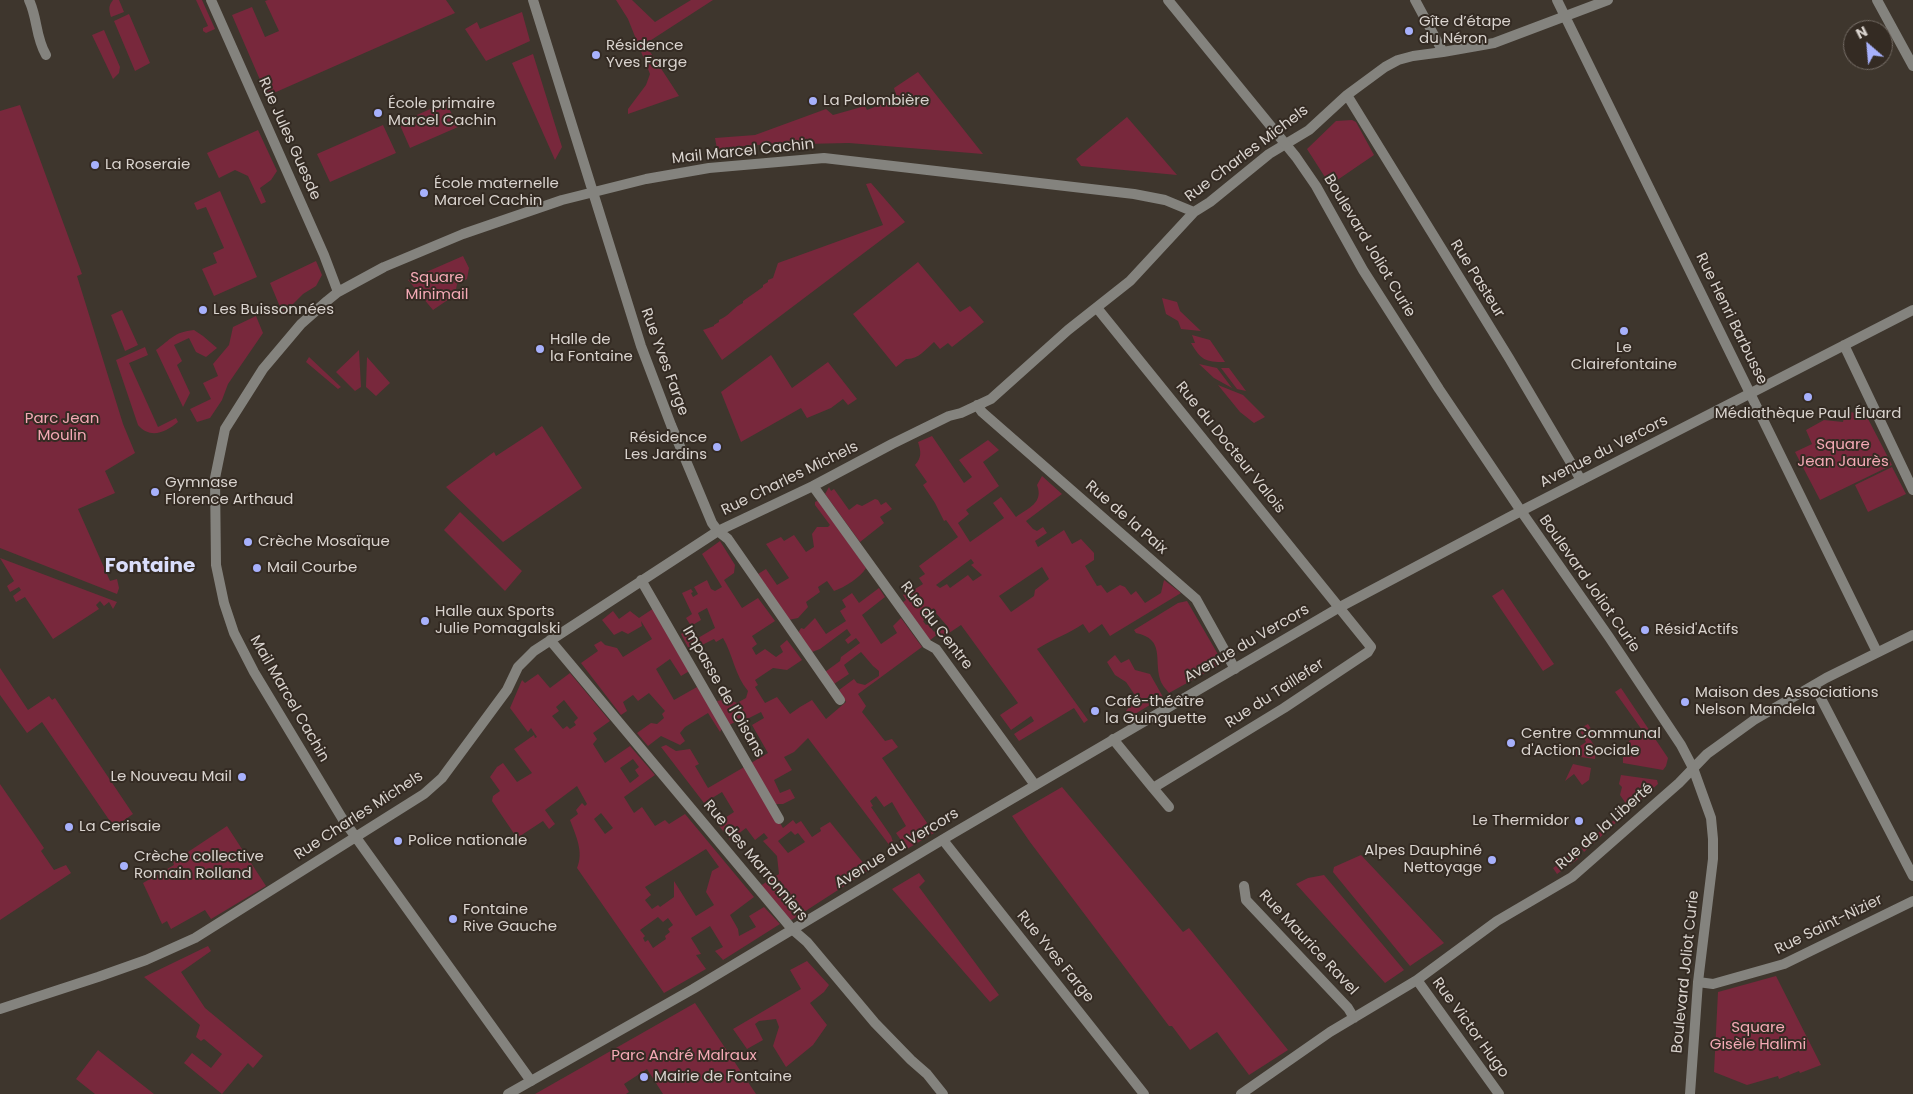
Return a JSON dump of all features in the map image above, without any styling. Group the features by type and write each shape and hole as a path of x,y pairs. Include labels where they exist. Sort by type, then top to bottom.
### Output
{"street":[{"path":"29,0 33,8 39,43 46,55"},
{"name":"Rue Jules Guesde","path":"211,0 324,255 338,292"},
{"name":"Rue Yves Farge","path":"533,0 641,346 659,396 708,513 718,531 728,539 840,700"},
{"name":"Boulevard Joliot Curie","path":"1168,0 1285,143 1316,186 1363,270 1439,389 1609,637 1681,745 1693,768 1710,818 1714,859 1698,982 1690,1094"},
{"path":"1415,0 1443,52"},
{"name":"Rue Henri Barbusse","path":"1556,0 1877,652"},
{"name":"Rue Charles Michels","path":"0,1009 146,960 195,938 424,794 442,778 507,690 518,667 534,651 718,531 813,486 949,416 991,398 1068,330 1130,281 1194,212 1285,143 1309,130 1346,95 1385,67 1398,60 1413,56 1494,42 1608,0"},
{"path":"1877,0 1913,66"},
{"name":"Rue Pasteur","path":"1346,95 1509,358 1581,480"},
{"name":"Mail Marcel Cachin","path":"531,1081 355,837 290,733 254,672 234,633 219,579 215,526 215,478 228,421 263,369 301,324 338,292 384,267 463,234 593,191 702,169 824,158 1134,194 1165,200 1194,212"},
{"name":"Rue du Docteur Valois","path":"1097,308 1340,607"},
{"name":"Avenue du Vercors","path":"508,1094 693,989 1112,739 1340,607 1521,511 1913,310"},
{"path":"1844,345 1913,490"},
{"name":"Rue de la Paix","path":"977,405 982,412 1196,599 1235,669"},
{"name":"Rue du Centre","path":"813,486 927,644 936,649 1035,785"},
{"name":"Impasse de l'Oisans","path":"641,580 779,819"},
{"name":"Rue du Taillefer","path":"1153,788 1284,708 1368,652 1371,647 1340,607"},
{"name":"Rue de la Liberté","path":"1241,1094 1330,1032 1417,980 1497,921 1572,877 1679,783 1707,754 1754,720 1814,685 1913,635"},
{"name":"Rue des Marronniers","path":"550,640 792,929 807,942 876,1023 927,1074 943,1094"},
{"path":"1814,685 1913,876"},
{"path":"1112,739 1170,808"},
{"name":"Rue Yves Farge","path":"942,840 1144,1094"},
{"name":"Rue Maurice Ravel","path":"1244,886 1246,900 1348,1008 1354,1018"},
{"name":"Rue Saint-Nizier","path":"1698,982 1713,984 1784,964 1913,901"},
{"name":"Rue Victor Hugo","path":"1417,980 1499,1094"}],"green space":[{"path":"113,0 119,0 124,12 111,17 109,8"},
{"path":"196,0 202,0 215,29 206,33 203,31 203,28 208,26"},
{"path":"446,0 455,13 267,96 232,15 252,7 265,37 279,31 265,1"},
{"path":"616,0 632,0 655,22 691,0 713,0 645,44 679,96 628,114 628,109 646,85 650,74 628,19"},
{"path":"522,12 530,41 486,61 465,29 477,22 480,29"},
{"path":"129,14 150,63 135,71 114,21"},
{"path":"104,30 120,67 119,73 113,79 92,35"},
{"path":"533,54 562,147 555,160 512,63"},
{"path":"918,72 983,154 849,143 754,145 717,149 715,138 755,135 826,109 833,115 865,106 867,110 897,98 894,88"},
{"path":"446,102 458,127 410,148 399,123"},
{"name":"Parc Jean Moulin","path":"20,105 82,274 77,276 123,424 135,453 105,471 115,493 78,509 110,581 117,579 119,588 117,594 0,548 0,111"},
{"path":"1127,117 1177,175 1081,166 1076,159"},
{"path":"1352,120 1356,122 1374,155 1330,185 1307,149 1336,121"},
{"path":"383,125 396,153 330,182 317,154"},
{"path":"258,130 277,171 271,180 260,188 266,202 261,204 248,176 235,170 219,178 207,153"},
{"path":"871,183 905,222 722,360 703,330 714,326 719,320 763,287 768,280 773,278 778,263 883,225 866,184"},
{"path":"220,191 257,277 214,296 202,269 217,263 213,253 224,248 206,207 197,210 194,203"},
{"name":"Square Minimail","path":"463,256 469,268 467,279 457,284 455,295 433,310 408,280"},
{"path":"316,261 322,275 316,286 303,294 283,314 270,283"},
{"path":"918,262 960,312 970,306 984,322 952,347 948,343 940,349 934,342 918,356 906,359 896,367 853,314"},
{"path":"1162,298 1177,302 1180,311 1201,331 1181,329 1178,321 1166,314"},
{"path":"122,310 138,345 125,351 111,315"},
{"path":"256,316 263,333 228,384 222,400 210,418 197,422 190,409 211,399 203,383 218,376 213,364 229,345 233,327"},
{"path":"194,330 217,348 206,357 196,352 189,338 174,345 182,361 177,365 190,393 183,407 156,350 177,334"},
{"path":"1192,335 1210,340 1225,362 1204,359 1191,343 1195,343"},
{"path":"145,347 148,355 129,363 158,427 176,418 178,422 158,433 147,432 138,425 116,360"},
{"path":"359,350 361,387 355,391 336,372"},
{"path":"771,355 792,388 828,362 857,399 848,405 843,399 831,408 807,418 801,408 741,442 721,392"},
{"path":"309,357 341,387 338,389 306,362"},
{"path":"367,357 390,383 376,396 366,387"},
{"path":"1199,364 1217,368 1232,388 1214,378"},
{"path":"1221,368 1229,368 1246,391 1237,389"},
{"path":"1218,385 1243,395 1265,417 1254,423 1240,412"},
{"name":"Square Jean Jaurès","path":"1845,411 1866,415 1892,465 1820,500 1795,452 1812,444 1806,430 1824,420 1843,422"},
{"path":"542,426 582,488 503,542 446,487 494,452 496,456"},
{"path":"932,436 964,483 972,477 959,460 988,440 999,450 983,462 999,486 966,510 969,514 958,523 970,542 1004,518 993,503 1001,497 1016,517 1030,508 1037,501 1039,491 1037,485 1042,476 1062,494 1026,521 1033,529 1037,531 1043,527 1047,533 1035,541 1038,547 1064,530 1072,544 1081,539 1094,553 1094,560 1085,566 1097,586 1101,585 1107,593 1120,585 1125,587 1131,595 1136,591 1145,603 1161,593 1164,580 1181,593 1110,636 1102,624 1089,633 1083,624 1037,649 1088,720 1084,723 1074,708 1019,741 1014,734 1034,721 1031,716 1011,730 1000,715 1018,703 961,625 943,637 939,633 929,641 902,603 906,600 903,595 910,589 912,591 923,584 919,578 925,574 919,566 958,537 946,520 944,521 923,485 927,482 915,465 920,454 918,442","holes":["971,559 974,563 971,565 982,575 973,581 968,575 950,588 947,584 940,588 936,585","1042,567 1049,579 1035,590 1034,596 1011,612 999,596","935,612 948,627 944,629 941,626 934,632 923,621"]},
{"path":"1892,467 1906,494 1868,512 1855,485"},
{"path":"829,487 831,491 834,489 849,510 857,504 862,506 875,499 881,505 886,502 892,509 880,517 884,523 860,542 825,494"},
{"path":"819,500 866,568 852,582 834,591 827,581 818,587 820,592 806,602 808,607 798,618 788,620 758,574 766,569 777,585 789,578 766,544 781,537 784,541 794,535 806,552 814,547 812,534 817,527 828,527 830,525 815,505 815,502"},
{"path":"460,512 522,571 505,591 444,530"},
{"path":"720,541 735,565 734,573 724,580 742,608 758,598 775,621 752,636 757,644 752,648 756,655 765,649 776,657 783,652 780,646 787,640 802,660 787,670 773,668 755,680 758,685 755,687 765,703 777,697 790,714 812,700 826,719 846,702 839,690 854,679 857,683 865,685 879,676 879,671 861,652 844,665 849,674 834,684 825,672 860,643 856,638 848,644 845,640 851,635 847,629 820,649 812,652 798,633 801,628 804,629 815,618 826,634 846,621 840,611 846,607 842,600 852,593 859,603 879,588 885,597 862,615 881,644 897,633 893,626 901,618 922,647 858,694 866,706 862,712 885,741 892,739 898,747 882,758 934,833 907,849 896,833 906,826 892,802 884,807 876,796 870,801 873,806 871,807 891,836 895,848 890,846 808,738 794,752 784,757 792,770 774,780 780,793 790,789 795,798 783,804 774,804 751,763 768,753 752,725 764,718 761,712 729,725 717,701 727,699 737,703 746,698 748,691 740,679 723,638 716,642 714,639 690,651 681,634 692,627 698,638 715,628 707,608 698,613 701,620 691,626 686,618 692,614 682,593 691,589 693,597 698,594 694,587 707,580 711,589 715,591 722,587 702,554"},
{"path":"0,558 117,602 113,609 109,602 104,606 100,601 96,605 99,609 53,639 25,597 16,602 13,596 21,590 19,587 10,592 7,586 14,581"},
{"path":"1503,589 1554,664 1543,671 1492,596"},
{"path":"1187,601 1223,663 1169,693 1161,681 1158,672 1155,645 1151,640 1136,633 1134,630 1178,603"},
{"path":"654,608 691,670 681,676 670,659 656,669 674,700 697,687 723,727 720,732 708,713 685,727 680,733 685,741 680,745 661,736 648,746 637,733 651,723 657,724 664,718 662,714 665,711 649,693 638,701 633,695 623,702 627,711 621,715 581,663 598,651 594,645 601,641 605,645 617,648 623,657 652,639 641,621 642,626 628,634 622,631 614,635 602,620 613,611 619,619 630,611 639,618"},
{"path":"1115,655 1121,663 1129,659 1135,670 1150,674 1163,697 1130,717 1126,711 1137,698 1126,682 1115,675 1107,662"},
{"path":"0,668 28,710 49,696 52,700 55,698 133,814 114,827 42,722 27,733 0,695"},
{"path":"570,673 610,721 593,733 597,739 593,744 605,763 630,746 655,775 624,797 634,813 642,807 655,826 665,820 669,824 685,814 754,897 730,915 738,929 739,936 756,927 749,916 764,907 780,924 723,960 715,951 723,947 710,926 691,938 701,954 696,955 706,969 664,993 577,868 580,856 577,838 570,820 578,814 576,810 582,803 585,806 587,804 577,786 545,810 555,824 549,829 543,821 517,838 492,801 493,796 500,791 490,777 497,767 503,763 517,782 532,773 514,749 534,735 535,738 537,737 531,728 528,732 510,708 522,680 525,683 538,674 550,688","holes":["564,700 578,718 574,722 576,725 570,729 567,726 563,729 552,716 559,711 556,707","633,759 639,767 635,770 639,776 630,783 620,768","601,813 613,828 605,834 594,819","706,849 719,867 712,871 706,892 714,905 696,916 674,881 674,897 660,907 658,905 652,909 645,900 651,895 645,887","658,917 663,922 668,918 673,925 668,929 670,932 665,936 666,939 653,948 648,940 645,942 643,938 645,936 640,930"]},
{"path":"1621,688 1668,758 1663,770 1623,763 1623,754 1627,752 1629,741 1642,730 1615,692"},
{"path":"1588,724 1595,735 1590,739 1596,748 1595,759 1573,756 1574,750 1586,742 1579,729"},
{"path":"666,745 676,751 690,749 699,764 695,766 708,788 746,766 783,828 793,820 796,824 801,821 812,837 821,831 820,828 830,822 869,870 790,921 760,886 779,874 777,856 763,841 768,838 764,833 755,840 746,828 730,840 717,823 734,812 722,792 704,803 661,747","holes":["791,831 795,835 798,833 805,842 788,853 778,841"]},
{"path":"1573,764 1591,768 1589,780 1582,785 1574,774 1565,781"},
{"path":"1621,775 1657,780 1658,784 1584,852 1581,847 1629,808 1620,795 1622,787 1619,784"},
{"path":"0,784 44,848 41,851 54,870 66,865 71,873 0,920"},
{"path":"1062,787 1183,932 1189,928 1288,1050 1249,1075 1217,1032 1190,1050 1172,1026 1169,1026 1012,816"},
{"path":"227,826 266,886 211,919 205,910 171,929 167,921 162,924 143,883 174,865 173,862"},
{"path":"1573,851 1578,859 1557,874 1553,868 1566,859"},
{"path":"1361,855 1444,943 1410,966 1333,872 1334,867"},
{"path":"919,873 925,881 919,887 999,995 990,1002 892,889"},
{"path":"1324,875 1404,970 1385,983 1296,884 1308,878"},
{"path":"208,946 211,951 181,972 205,1008 263,1056 253,1068 248,1063 222,1094 184,1063 192,1053 211,1068 222,1054 204,1039 201,1041 196,1037 200,1025 144,977"},
{"path":"807,961 829,985 824,992 810,1003 827,1025 813,1045 786,1067 773,1046 779,1027 776,1019 759,1021 755,1024 763,1040 747,1049 733,1029 801,989 790,970"},
{"name":"Square Gisèle Halimi","path":"1776,976 1821,1065 1779,1079 1778,1076 1747,1085 1714,1072 1718,992"},
{"name":"Parc André Malraux","path":"695,1003 756,1094 663,1094 647,1069 624,1084 629,1092 626,1094 535,1094"},
{"path":"98,1050 154,1094 95,1094 76,1079"}],"place":[{"name":"Gîte d’étape du Néron","path":"1409,31"},
{"name":"Résidence Yves Farge","path":"596,55"},
{"name":"La Palombière","path":"813,101"},
{"name":"École primaire Marcel Cachin","path":"378,113"},
{"name":"La Roseraie","path":"95,165"},
{"name":"École maternelle Marcel Cachin","path":"424,193"},
{"name":"Les Buissonnées","path":"203,310"},
{"name":"Le Clairefontaine","path":"1624,331"},
{"name":"Halle de la Fontaine","path":"540,349"},
{"name":"Médiathèque Paul Éluard","path":"1808,397"},
{"name":"Résidence Les Jardins","path":"717,447"},
{"name":"Gymnase Florence Arthaud","path":"155,492"},
{"name":"Crèche Mosaïque","path":"248,542"},
{"name":"Mail Courbe","path":"257,568"},
{"name":"Halle aux Sports Julie Pomagalski","path":"425,621"},
{"name":"Résid'Actifs","path":"1645,630"},
{"name":"Maison des Associations Nelson Mandela","path":"1685,702"},
{"name":"Café-théâtre la Guinguette","path":"1095,711"},
{"name":"Centre Communal d'Action Sociale","path":"1511,743"},
{"name":"Le Nouveau Mail","path":"242,777"},
{"name":"Le Thermidor","path":"1579,821"},
{"name":"La Cerisaie","path":"69,827"},
{"name":"Police nationale","path":"398,841"},
{"name":"Alpes Dauphiné Nettoyage","path":"1492,860"},
{"name":"Crèche collective Romain Rolland","path":"124,866"},
{"name":"Fontaine Rive Gauche","path":"453,919"},
{"name":"Mairie de Fontaine","path":"644,1077"}],"district":[{"name":"Fontaine","path":"150,567"}]}
